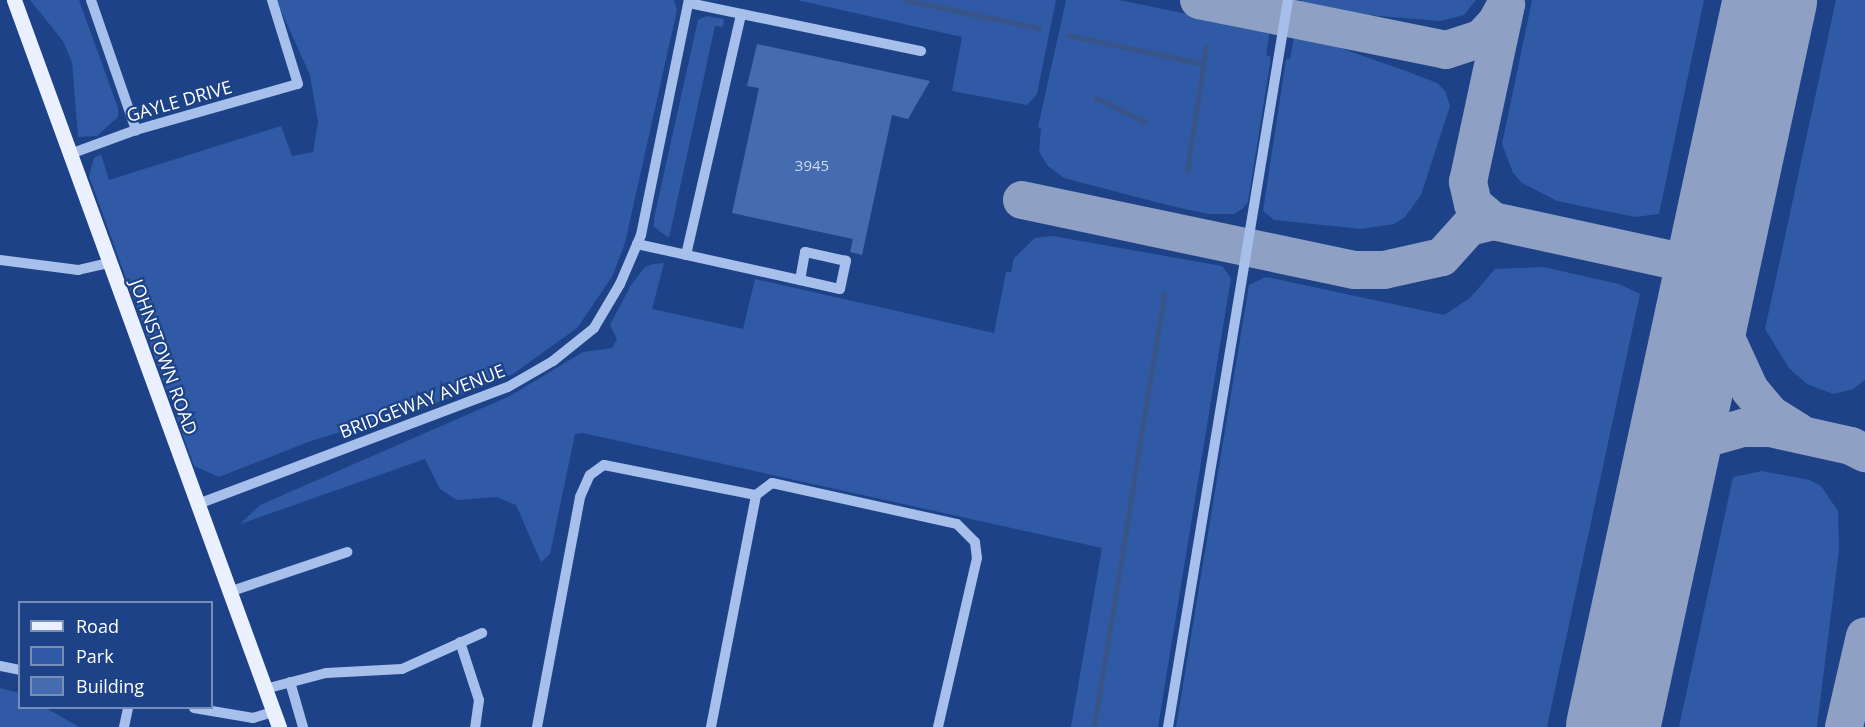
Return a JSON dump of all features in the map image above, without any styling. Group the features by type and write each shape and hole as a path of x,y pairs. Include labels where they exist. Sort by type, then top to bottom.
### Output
{"main road":[{"name":"JOHNSTOWN ROAD","path":"14,0 279,727"}],"street":[{"path":"91,0 136,130"},
{"name":"GAYLE DRIVE","path":"70,154 136,130 298,84 272,0"},
{"path":"1168,727 1288,0"},
{"path":"689,1 921,51"},
{"name":"BRIDGEWAY AVENUE","path":"198,504 508,387 553,361 594,328 620,284 637,244 689,1"},
{"path":"686,255 741,14"},
{"path":"637,244 840,289 846,261 805,252 800,280"},
{"path":"0,260 78,270 109,263"},
{"path":"537,727 580,497 590,475 604,465 756,495"},
{"path":"711,727 756,495 772,483 957,524 975,542 977,558 938,727"},
{"path":"230,592 347,552"},
{"path":"265,689 326,673 402,669 482,633"},
{"path":"460,642 478,700 475,727"},
{"path":"0,666 18,670"},
{"path":"290,682 303,727"},
{"path":"123,727 128,709"},
{"path":"200,709 254,718 273,712"}],"green space":[{"path":"30,0 79,0 118,108 118,117 97,136 78,137 72,62 63,41"},
{"path":"276,0 674,0 677,10 625,243 612,277 577,328 513,374 458,396 311,441 219,477 194,466 89,176 94,158 101,154 109,180 281,126 292,156 313,152 318,122 310,75"},
{"path":"797,0 1056,0 1037,94 1027,105 952,91 962,37"},
{"path":"1066,0 1119,0 1270,31 1266,55 1271,57 1248,202 1242,209 1234,214 1208,214 1167,205 1064,178 1048,166 1039,152 1041,128 1038,127"},
{"path":"1301,0 1476,0 1464,15 1440,21 1343,13 1300,5"},
{"path":"1532,0 1704,0 1659,214 1635,217 1557,201 1522,183 1513,173 1502,144"},
{"path":"1836,0 1865,0 1865,380 1853,389 1833,394 1807,384 1789,368 1765,329"},
{"path":"706,16 724,19 723,27 715,26 669,238 654,227 654,218 698,20"},
{"path":"1294,37 1329,44 1406,71 1437,83 1445,91 1450,106 1421,195 1405,217 1394,224 1361,229 1274,220 1263,211 1286,59 1290,59"},
{"path":"1053,236 1222,266 1231,278 1158,727 1071,727 1102,548 583,433 575,434 550,554 541,562 516,505 496,497 457,500 440,489 425,459 240,524 260,505 510,396 583,352 612,348 617,339 610,325 631,285 645,267 653,264 664,263 652,309 743,329 755,279 994,333 1006,272 1011,272 1014,258 1035,238"},
{"path":"1543,267 1619,284 1640,294 1547,727 1176,727 1249,285 1266,277 1444,315 1470,298 1495,269"},
{"path":"1762,471 1810,480 1821,486 1838,511 1839,550 1817,727 1679,727 1733,477"},
{"path":"0,688 18,693 18,709 48,709 79,727 0,727"}],"building":[{"path":"757,44 930,81 908,119 892,115 862,255 850,252 853,239 732,213 759,88 747,86"}],"waterway":[{"path":"905,0 1039,28"},
{"path":"1069,35 1203,64"},
{"path":"1187,172 1206,46"},
{"path":"1096,98 1146,122"},
{"path":"1094,727 1164,294"}],"taxiway":[{"path":"1199,0 1446,50 1482,38 1496,23 1506,5"},
{"path":"1493,221 1473,204 1468,182 1505,10"},
{"path":"1022,200 1354,270 1384,270 1442,257 1469,227 1493,221 1667,259"},
{"path":"1720,233 1720,312"},
{"path":"1680,262 1698,277 1750,390 1770,414 1799,432"},
{"path":"1664,490 1682,459 1695,448 1711,437 1743,428 1770,428 1851,446 1865,453"},
{"path":"1844,727 1865,636"}],"runway":[{"path":"1613,727 1770,0"}]}
